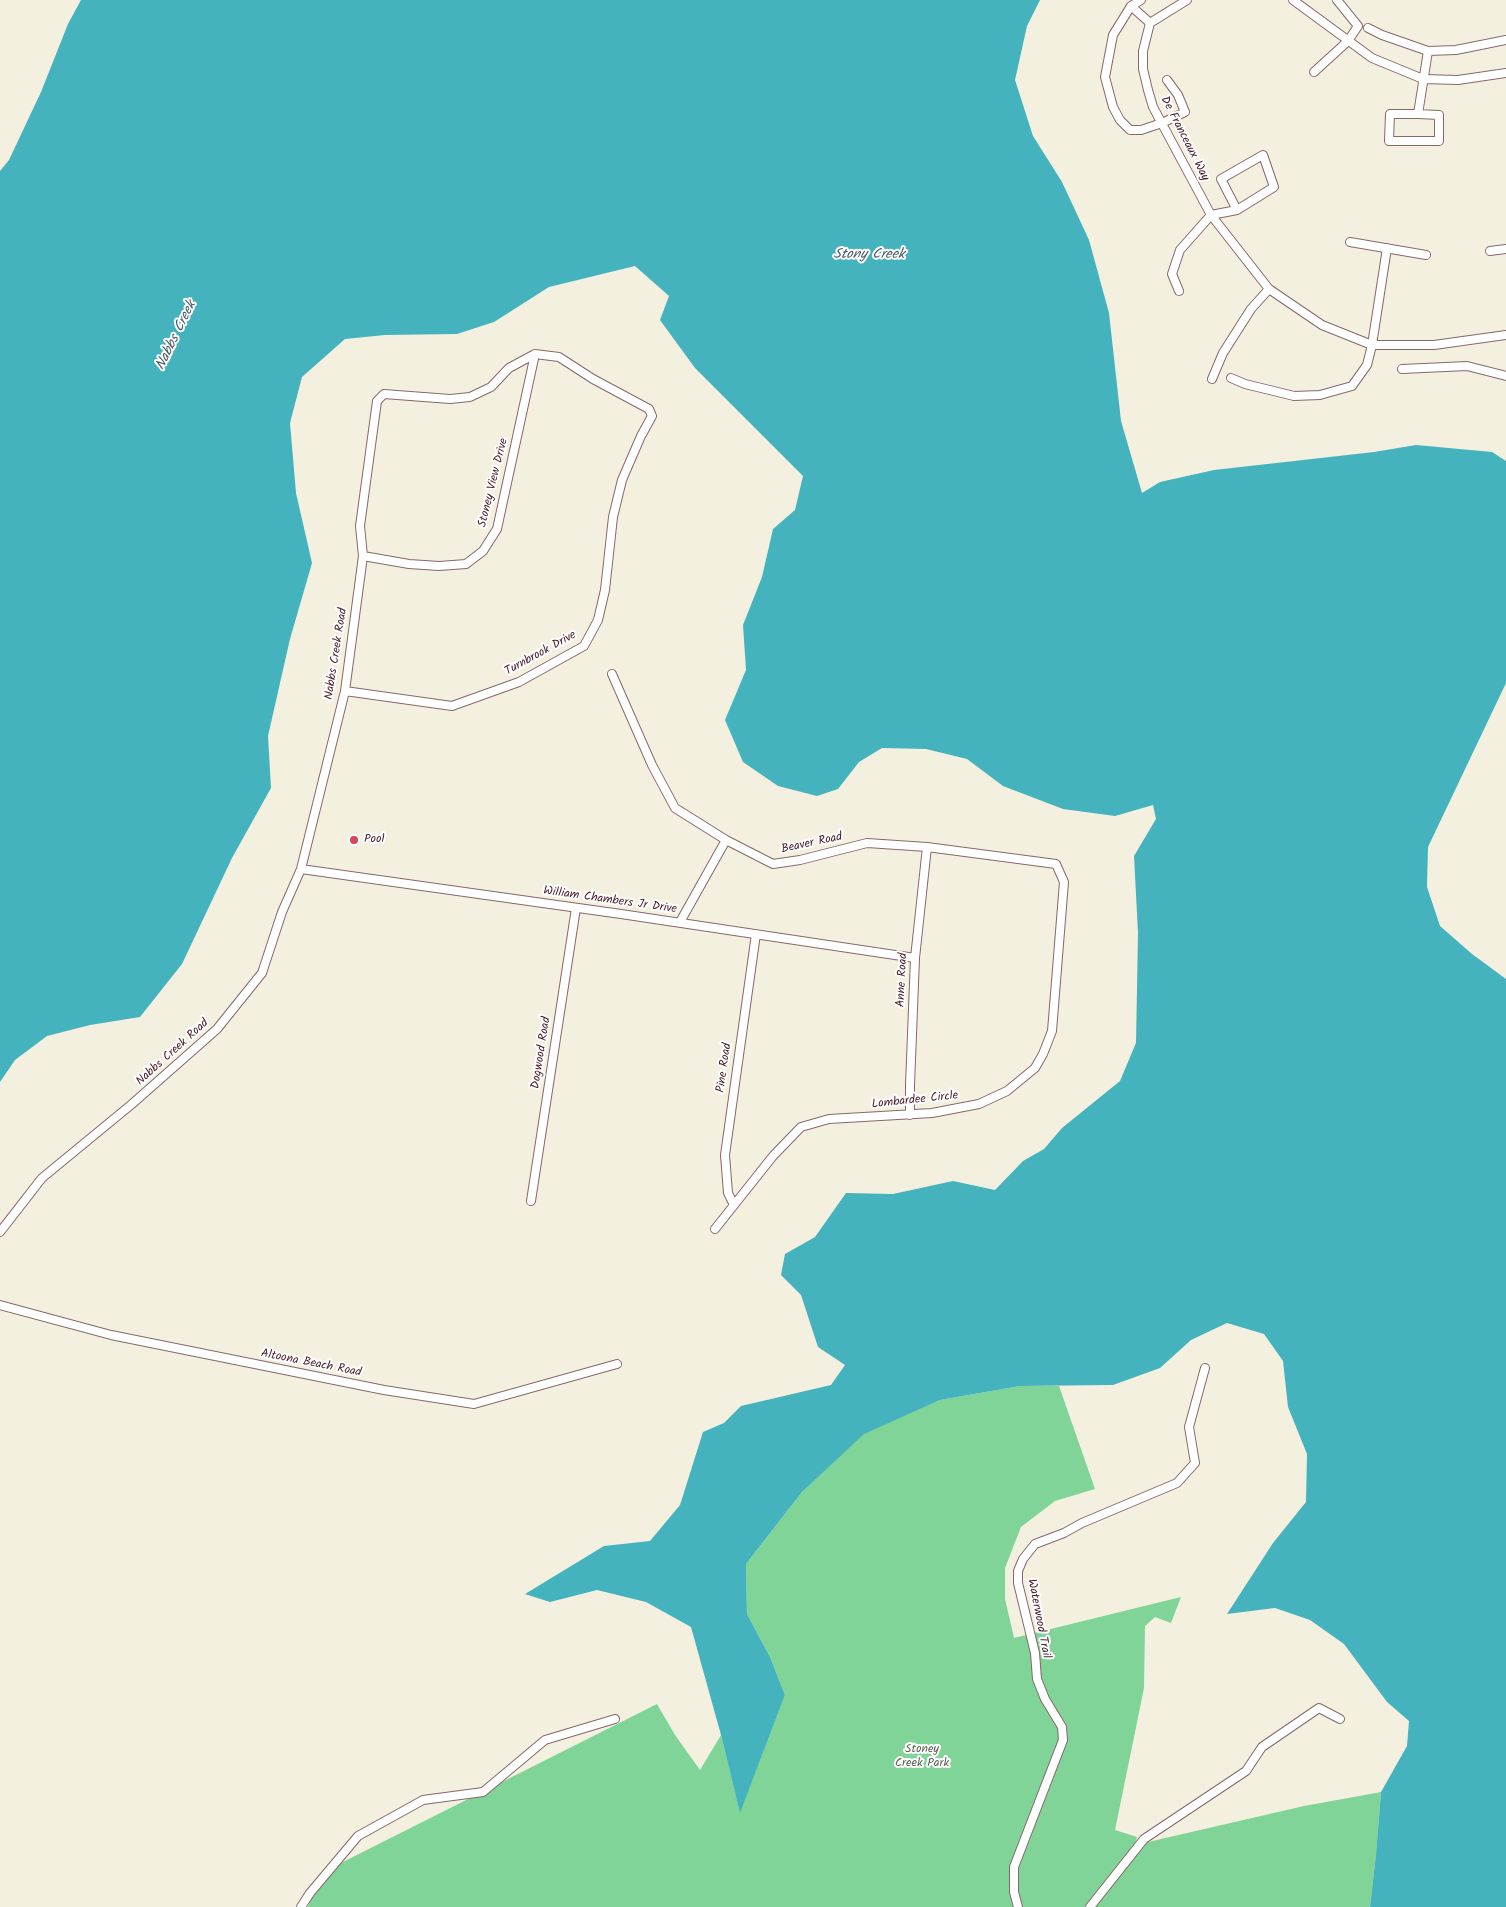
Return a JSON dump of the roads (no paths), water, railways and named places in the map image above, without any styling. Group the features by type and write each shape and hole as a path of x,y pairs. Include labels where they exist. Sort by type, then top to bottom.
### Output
{"street":[{"path":"1141,0 1131,6 1113,35 1105,77 1113,106 1120,120 1130,130 1141,130 1185,112 1178,95 1167,80"},
{"path":"1131,6 1150,22 1187,0"},
{"path":"1293,0 1372,58 1423,79 1458,80 1506,73"},
{"path":"1314,72 1348,41 1358,26 1338,0"},
{"name":"De Franceaux Way","path":"1150,22 1143,52 1143,69 1153,108 1212,215 1269,289 1322,325 1372,345"},
{"path":"1368,28 1428,52 1456,50 1506,40"},
{"path":"1418,114 1428,52"},
{"path":"1390,114 1418,114 1439,116 1439,141 1389,141 1390,114"},
{"path":"1179,291 1172,274 1180,250 1212,215 1236,210 1274,187 1263,155 1221,179 1236,210"},
{"path":"1350,242 1426,255"},
{"path":"1231,378 1245,384 1294,396 1320,395 1352,386 1367,365 1372,345 1387,248"},
{"path":"1490,251 1506,249"},
{"path":"1212,379 1223,353 1251,309 1269,289"},
{"path":"1372,345 1434,345 1506,334"},
{"name":"Turnbrook Drive","path":"345,691 452,706 519,682 584,646 598,620 604,590 613,517 622,480 652,416 649,409 593,379 559,357 535,354"},
{"name":"Stoney View Drive","path":"363,556 410,564 438,566 466,564 483,551 496,529 535,354"},
{"name":"Nabbs Creek Road","path":"0,1232 42,1178 132,1104 217,1029 262,973 282,912 302,869 345,691 363,556 360,526 377,401 384,394 450,399 470,397 491,386 509,368 535,354"},
{"path":"1402,369 1467,366 1506,376"},
{"name":"Beaver Road","path":"612,674 652,765 675,808 726,840 773,864 800,860 867,844 928,847 1056,864"},
{"path":"680,922 726,840"},
{"name":"Anne Road","path":"910,1115 915,958 928,847"},
{"name":"Lombardee Circle","path":"715,1229 773,1156 801,1127 829,1119 932,1113 979,1104 1007,1091 1034,1068 1043,1054 1052,1031 1064,882 1056,864"},
{"name":"William Chambers Jr Drive","path":"302,869 680,922 915,958"},
{"name":"Dogwood Road","path":"531,1201 576,908"},
{"name":"Pine Road","path":"734,1205 728,1193 725,1155 756,934"},
{"name":"Altoona Beach Road","path":"0,1305 111,1335 384,1390 474,1404 617,1364"},
{"name":"Waterwood Trail","path":"1018,1907 1014,1892 1014,1867 1063,1740 1062,1727 1045,1699 1037,1679 1035,1653 1027,1616 1019,1592 1018,1571 1023,1559 1035,1544 1178,1483 1195,1463 1189,1427 1206,1368"},
{"path":"1090,1907 1144,1839 1246,1771 1262,1747 1319,1708 1340,1719"},
{"path":"301,1907 310,1892 358,1836 423,1800 483,1792 545,1740 615,1719"}],"water":[{"name":"Stony Creek","path":"81,0 1040,0 1027,26 1015,80 1033,136 1062,182 1089,240 1109,313 1121,421 1142,493 1160,482 1214,470 1374,452 1416,445 1492,452 1506,461 1506,683 1428,847 1427,887 1440,926 1472,954 1506,979 1506,1907 1370,1907 1381,1792 1407,1746 1409,1721 1387,1702 1344,1644 1310,1620 1275,1608 1227,1614 1273,1543 1306,1502 1307,1454 1288,1407 1283,1361 1264,1334 1227,1323 1191,1340 1160,1368 1113,1385 1020,1386 940,1400 864,1434 802,1492 746,1564 747,1614 770,1657 785,1695 740,1813 691,1627 646,1602 597,1590 550,1602 525,1594 604,1546 650,1541 680,1505 703,1432 724,1423 741,1406 831,1385 845,1365 818,1347 801,1295 781,1275 785,1254 815,1237 846,1193 893,1194 953,1181 995,1190 1023,1161 1044,1149 1062,1128 1120,1081 1136,1043 1138,933 1134,856 1156,819 1153,805 1115,816 1063,809 1003,786 967,759 926,749 882,748 859,762 838,789 817,796 778,786 743,762 725,720 746,670 743,625 762,577 773,529 795,510 803,476 695,368 660,320 669,296 635,266 549,287 494,322 457,334 385,335 345,339 302,377 290,423 296,493 312,563 290,639 268,736 271,788 232,858 182,964 140,1017 90,1025 47,1036 15,1060 0,1082 0,171 9,160 41,92 68,24"}],"place":[{"name":"Pool","path":"354,840"}],"water label":[{"name":"Nabbs Creek","path":"177,336"}],"park label":[{"name":"Stoney Creek Park","path":"922,1757"}]}
